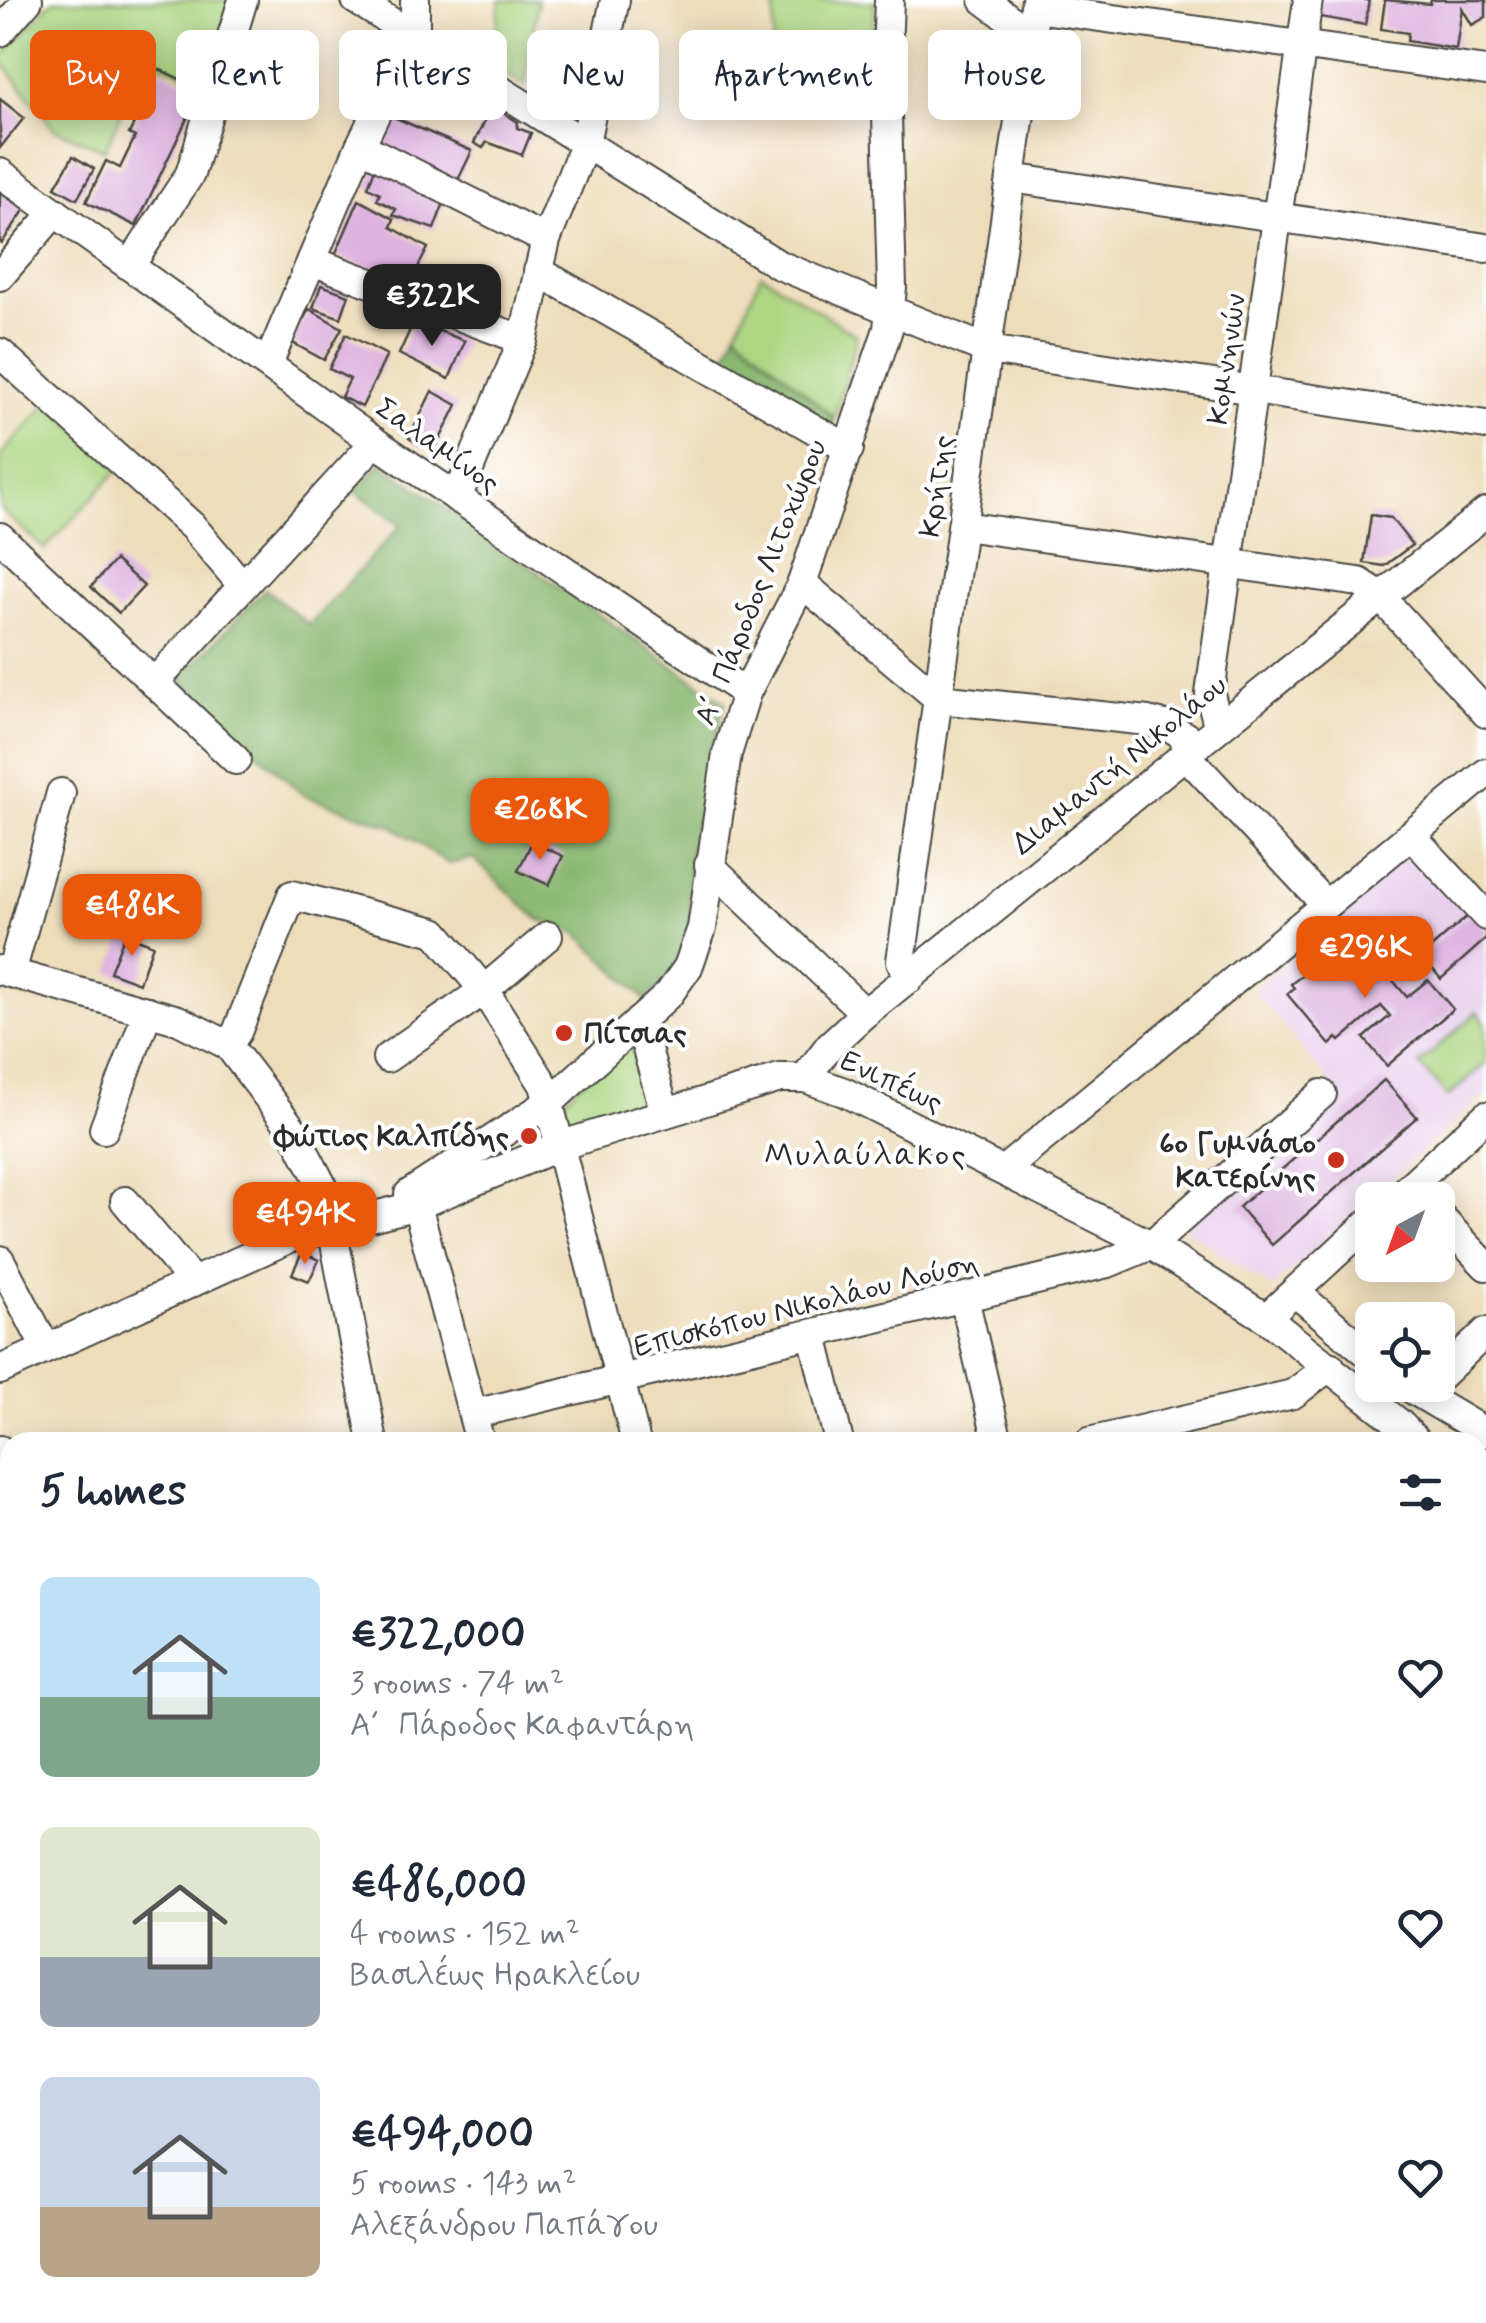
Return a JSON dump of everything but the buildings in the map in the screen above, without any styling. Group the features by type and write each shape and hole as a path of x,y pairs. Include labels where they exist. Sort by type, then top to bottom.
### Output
{"street":[{"path":"0,32 28,0"},
{"path":"130,266 190,174 244,0"},
{"path":"356,0 410,30"},
{"path":"415,30 416,0"},
{"path":"457,498 523,340 546,240 586,143 607,56 615,0"},
{"name":"Α΄ Πάροδος Λιτοχώρου","path":"376,1218 550,1102 668,994 698,949 728,754 746,694 802,583 879,368 892,310 886,80 889,0"},
{"path":"984,0 1015,22 1034,11 1486,71"},
{"name":"Κομνηνών","path":"1218,725 1210,694 1308,0"},
{"name":"Κρήτης","path":"909,979 901,961 1034,11"},
{"path":"507,92 778,265 988,350 1486,425"},
{"path":"268,364 373,120"},
{"path":"360,146 546,240"},
{"name":"Σαλαμίνος","path":"0,173 376,442 746,694"},
{"path":"1012,178 1486,248"},
{"path":"0,276 55,212"},
{"path":"312,261 523,340"},
{"path":"538,272 849,449"},
{"path":"0,352 192,526 243,586"},
{"path":"154,683 376,442"},
{"name":"Διαμαντή Νικολάου","path":"805,1078 830,1045 865,1013 1378,595 1486,512"},
{"path":"963,526 1359,582 1378,595 1486,713"},
{"path":"1,538 236,760"},
{"path":"802,583 939,700 1169,726 1325,904"},
{"path":"1004,1170 1486,773"},
{"path":"60,793 5,971 178,1020 228,1045 311,1160 325,1191 371,1432"},
{"path":"1411,835 1486,916"},
{"path":"709,865 865,1013"},
{"path":"228,1045 238,1032 292,895 435,932 484,990 544,1084 634,1432"},
{"path":"387,1058 484,990 548,936"},
{"path":"104,1129 148,1011"},
{"path":"638,1021 665,1113"},
{"name":"Ενιπέως","path":"0,1370 290,1238 417,1205 562,1145 780,1078 805,1078 844,1092 1152,1245 1266,1318 1330,1366 1406,1432"},
{"name":"Επισκόπου Νικολάου Λούση","path":"474,1414 1108,1263 1152,1245 1322,1094"},
{"path":"1422,1182 1486,1116"},
{"path":"125,1202 193,1282"},
{"path":"417,1205 478,1432"},
{"path":"1455,1233 1486,1266"},
{"path":"1266,1318 1355,1236"},
{"path":"0,1260 46,1348"},
{"path":"1295,1292 1355,1343"},
{"path":"964,1298 996,1432"},
{"path":"1455,1359 1486,1332"},
{"path":"812,1335 836,1432"},
{"path":"1174,1432 1293,1394 1330,1366"},
{"path":"1444,1402 1485,1432"}],"shaded area":[{"path":"1413,843 1486,922 1486,1093 1388,1182 1355,1182 1355,1212 1272,1288 1184,1228 1337,1091 1253,990 1329,927 1321,918"}],"green space":[{"path":"53,0 232,0 222,30 176,30 176,71 156,63 156,30 30,30 30,98 0,59"},
{"path":"500,0 538,0 533,30 527,30 525,85 507,75 507,30 496,30"},
{"path":"775,0 875,2 873,30 774,30"},
{"path":"47,120 118,120 105,150 54,129"},
{"path":"761,274 857,336 831,430 721,367"},
{"path":"736,332 834,418 831,430 721,367"},
{"path":"48,403 120,468 45,549 0,509 0,456"},
{"path":"381,463 725,702 690,851 690,931 683,957 647,1001 577,933 539,920 473,858 449,864 392,826 303,795 180,679 265,589 309,625 401,525 355,491"},
{"path":"1477,1012 1486,1023 1486,1063 1448,1097 1419,1064"},
{"path":"637,1033 654,1096 569,1125 562,1101"}],"place":[{"name":"Πίτσιας","path":"564,1033"},
{"name":"Φώτιος Καλπίδης","path":"529,1136"},
{"name":"6ο Γυμνάσιο Κατερίνης","path":"1336,1160"}],"district":[{"name":"Μυλαύλακος","path":"866,1154"}]}
